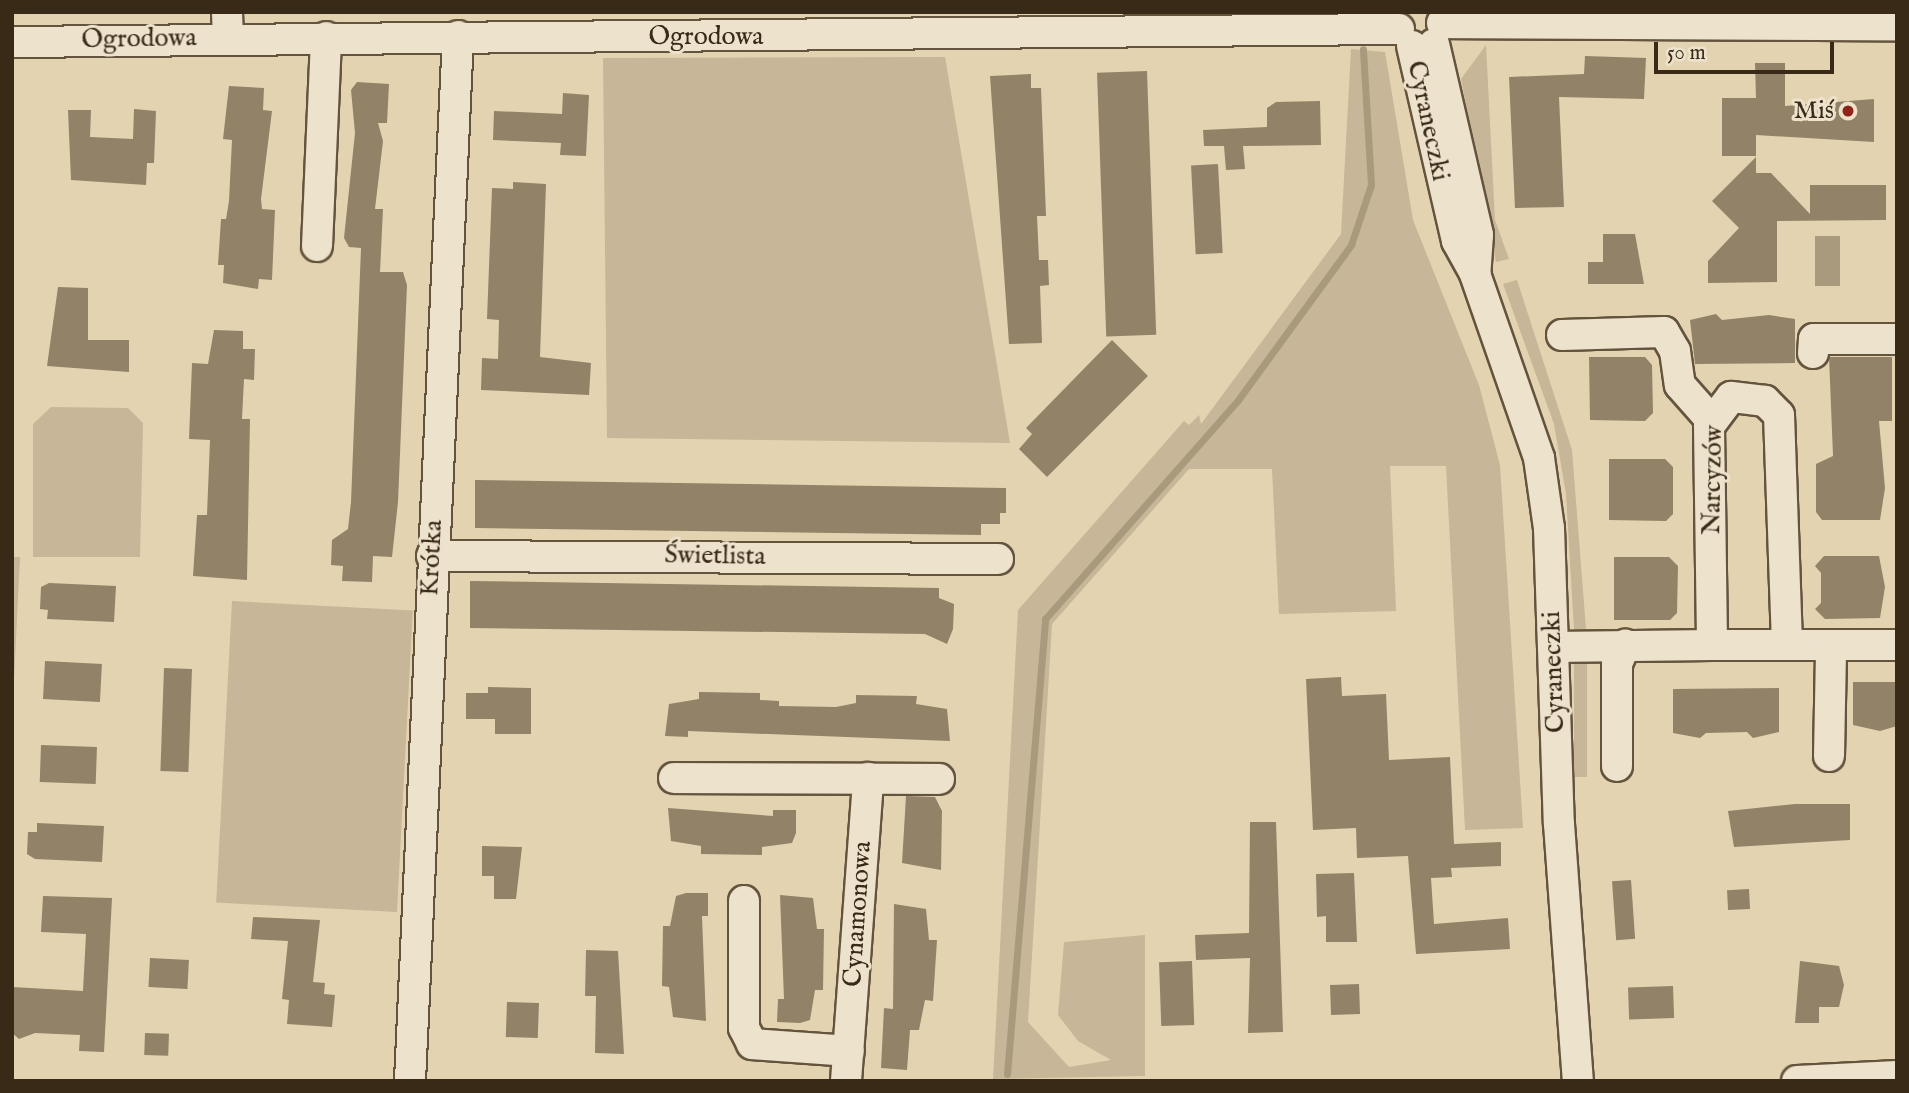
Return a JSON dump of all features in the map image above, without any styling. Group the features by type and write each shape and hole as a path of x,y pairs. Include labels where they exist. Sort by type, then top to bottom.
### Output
{"street":[{"name":"Ogrodowa","path":"12,42 227,25 325,50 458,36 1079,22 1421,28 1655,19 1897,25"},
{"name":"Cyraneczki","path":"1421,28 1478,234 1475,274 1539,458 1553,647 1578,1081"},
{"name":"Krótka","path":"410,1081 432,556 458,36"},
{"path":"317,246 325,50"},
{"path":"1562,335 1664,332 1675,351 1680,385 1711,420"},
{"path":"1813,353 1814,339 1897,339"},
{"name":"Narcyzów","path":"1712,645 1711,420 1731,397 1765,401 1779,415 1787,644"},
{"name":"Świetlista","path":"432,556 998,559"},
{"path":"1617,765 1617,664 1625,645"},
{"path":"1553,647 1897,645"},
{"path":"1829,756 1832,647"},
{"path":"674,778 939,779"},
{"name":"Cynamonowa","path":"846,1081 868,778"},
{"path":"744,901 744,1028 752,1044 849,1051"},
{"path":"1797,1081 1897,1076"}],"shaded area":[{"path":"1486,45 1495,220 1509,259 1496,262 1461,79"},
{"path":"1351,49 1385,52 1413,220 1479,385 1500,465 1523,828 1465,830 1446,466 1390,466 1396,611 1279,614 1272,469 1189,469 1052,624 1028,1022 1069,1067 1111,1060 1078,1041 1058,1015 1064,942 1145,935 1145,1076 993,1079 1018,610 1184,421 1189,425 1199,415 1201,424 1341,234"},
{"path":"945,57 1010,443 607,438 603,58"},
{"path":"1815,236 1840,236 1840,286 1815,286"},
{"path":"1517,280 1572,450 1586,629 1574,630 1566,494 1554,424 1503,284"},
{"path":"51,407 128,408 143,423 140,557 33,557 33,424"},
{"path":"12,557 20,557 12,721"},
{"path":"232,601 413,610 397,912 216,903"},
{"path":"1574,657 1587,657 1587,777 1574,777"}],"building":[{"path":"1585,56 1646,58 1644,99 1559,97 1564,207 1515,208 1509,77 1584,74"},
{"path":"1755,63 1785,63 1785,106 1874,99 1874,142 1756,135 1756,156 1722,156 1722,98 1756,98"},
{"path":"1147,71 1156,335 1106,337 1097,73"},
{"path":"1031,74 1031,88 1041,88 1046,216 1037,216 1039,260 1048,260 1049,285 1040,286 1042,343 1009,344 990,76"},
{"path":"357,82 389,84 387,123 378,123 383,141 375,209 383,209 380,272 403,272 407,285 398,502 392,557 373,556 372,582 342,581 343,566 331,565 332,540 348,529 351,502 361,248 349,247 344,238 355,133 351,90"},
{"path":"229,86 264,88 263,110 272,111 261,199 262,209 275,210 272,280 259,279 258,289 223,283 224,265 218,265 221,219 226,219 229,201 232,140 223,139"},
{"path":"563,93 589,95 586,156 560,155 561,143 493,140 494,111 562,114"},
{"path":"1320,101 1321,145 1243,146 1245,169 1226,170 1224,146 1204,146 1203,130 1267,127 1267,108 1276,102"},
{"path":"134,109 156,111 154,163 147,163 146,185 71,180 68,110 91,110 90,137 133,139"},
{"path":"1756,157 1756,173 1771,173 1810,214 1810,185 1886,185 1886,220 1777,221 1777,282 1708,283 1708,261 1739,228 1712,201"},
{"path":"1218,164 1223,253 1196,254 1191,165"},
{"path":"513,182 546,184 540,357 591,363 589,395 481,390 482,358 498,359 499,320 487,319 492,188 513,189"},
{"path":"1603,234 1635,234 1644,284 1588,284 1588,262 1603,262"},
{"path":"58,287 88,288 88,340 129,340 129,372 47,366"},
{"path":"1716,314 1722,320 1769,315 1795,319 1795,363 1695,364 1690,320"},
{"path":"214,330 243,331 243,349 255,349 254,380 244,379 242,419 250,419 247,580 193,576 197,515 207,515 210,440 189,439 192,363 208,364"},
{"path":"1112,340 1148,376 1047,477 1019,449 1032,434 1026,428"},
{"path":"1589,357 1645,357 1652,365 1653,413 1645,421 1590,420"},
{"path":"1829,357 1892,357 1892,421 1879,421 1885,488 1880,520 1822,520 1816,512 1816,464 1833,456"},
{"path":"1609,459 1665,459 1673,467 1673,514 1666,521 1609,520"},
{"path":"475,480 1006,488 1006,513 1000,513 1000,524 981,524 981,535 475,528"},
{"path":"1824,556 1879,556 1885,587 1880,618 1825,619 1815,609 1821,603 1821,573 1815,566"},
{"path":"1614,557 1669,557 1678,566 1677,613 1670,620 1614,620"},
{"path":"470,581 939,588 939,598 954,604 953,629 947,644 925,634 470,628"},
{"path":"49,583 116,586 114,622 47,619 48,610 40,609 41,587"},
{"path":"45,661 102,664 100,702 43,699"},
{"path":"164,668 192,669 188,772 160,771"},
{"path":"1341,677 1342,696 1386,694 1389,760 1450,757 1454,844 1501,842 1501,866 1451,868 1452,877 1431,878 1434,924 1508,918 1510,949 1416,954 1408,856 1357,858 1356,828 1313,830 1306,679"},
{"path":"1853,682 1897,682 1897,726 1880,731 1853,725"},
{"path":"488,687 531,688 531,734 495,734 495,719 466,719 466,693 488,693"},
{"path":"1779,688 1779,732 1753,738 1747,732 1706,733 1700,738 1673,733 1673,689"},
{"path":"699,692 760,693 760,700 779,701 779,706 836,707 856,703 856,695 917,696 916,704 947,709 950,741 688,731 688,737 665,736 669,704 699,699"},
{"path":"41,745 97,747 96,784 40,782"},
{"path":"906,796 935,797 942,811 941,870 902,863"},
{"path":"1795,804 1850,804 1850,840 1734,847 1728,811"},
{"path":"668,808 773,816 773,810 796,810 796,833 792,843 762,847 762,855 701,854 701,846 671,841"},
{"path":"1250,822 1276,822 1283,1032 1248,1033 1250,958 1196,960 1195,935 1249,933"},
{"path":"37,823 104,826 102,862 35,859 27,854 28,832 37,832"},
{"path":"482,846 522,847 516,899 494,899 494,876 482,876"},
{"path":"1354,873 1357,942 1326,942 1326,916 1317,917 1316,874"},
{"path":"1631,880 1635,939 1616,940 1612,881"},
{"path":"1749,889 1750,909 1728,910 1727,890"},
{"path":"708,893 708,916 702,916 706,1021 673,1017 669,987 662,986 663,926 670,926 676,896"},
{"path":"780,895 813,898 817,929 824,929 823,990 815,990 810,1020 800,1023 777,1022 778,999 784,999"},
{"path":"43,896 112,898 104,1052 79,1051 80,1035 35,1033 19,1039 12,1033 12,987 83,991 86,934 41,932"},
{"path":"894,904 926,909 929,940 937,940 933,1001 925,1000 919,1030 910,1030 907,1070 881,1068 884,1008 893,1009"},
{"path":"253,917 320,920 313,982 325,983 324,994 335,995 332,1027 287,1024 289,1000 282,999 288,941 251,939"},
{"path":"586,950 618,951 624,1054 595,1053 596,996 585,996"},
{"path":"150,958 189,960 187,989 148,987"},
{"path":"1192,961 1194,1025 1161,1026 1159,962"},
{"path":"1800,961 1839,966 1844,985 1839,1007 1819,1007 1819,1023 1795,1023"},
{"path":"1359,984 1360,1014 1331,1015 1330,985"},
{"path":"1673,986 1674,1018 1629,1020 1628,988"},
{"path":"507,1002 539,1003 538,1038 506,1037"},
{"path":"145,1033 169,1034 168,1056 144,1055"}],"waterway":[{"path":"1007,1074 1045,619 1238,400 1351,245 1371,185 1363,49"}],"place":[{"name":"Miś","path":"1848,111"}]}
